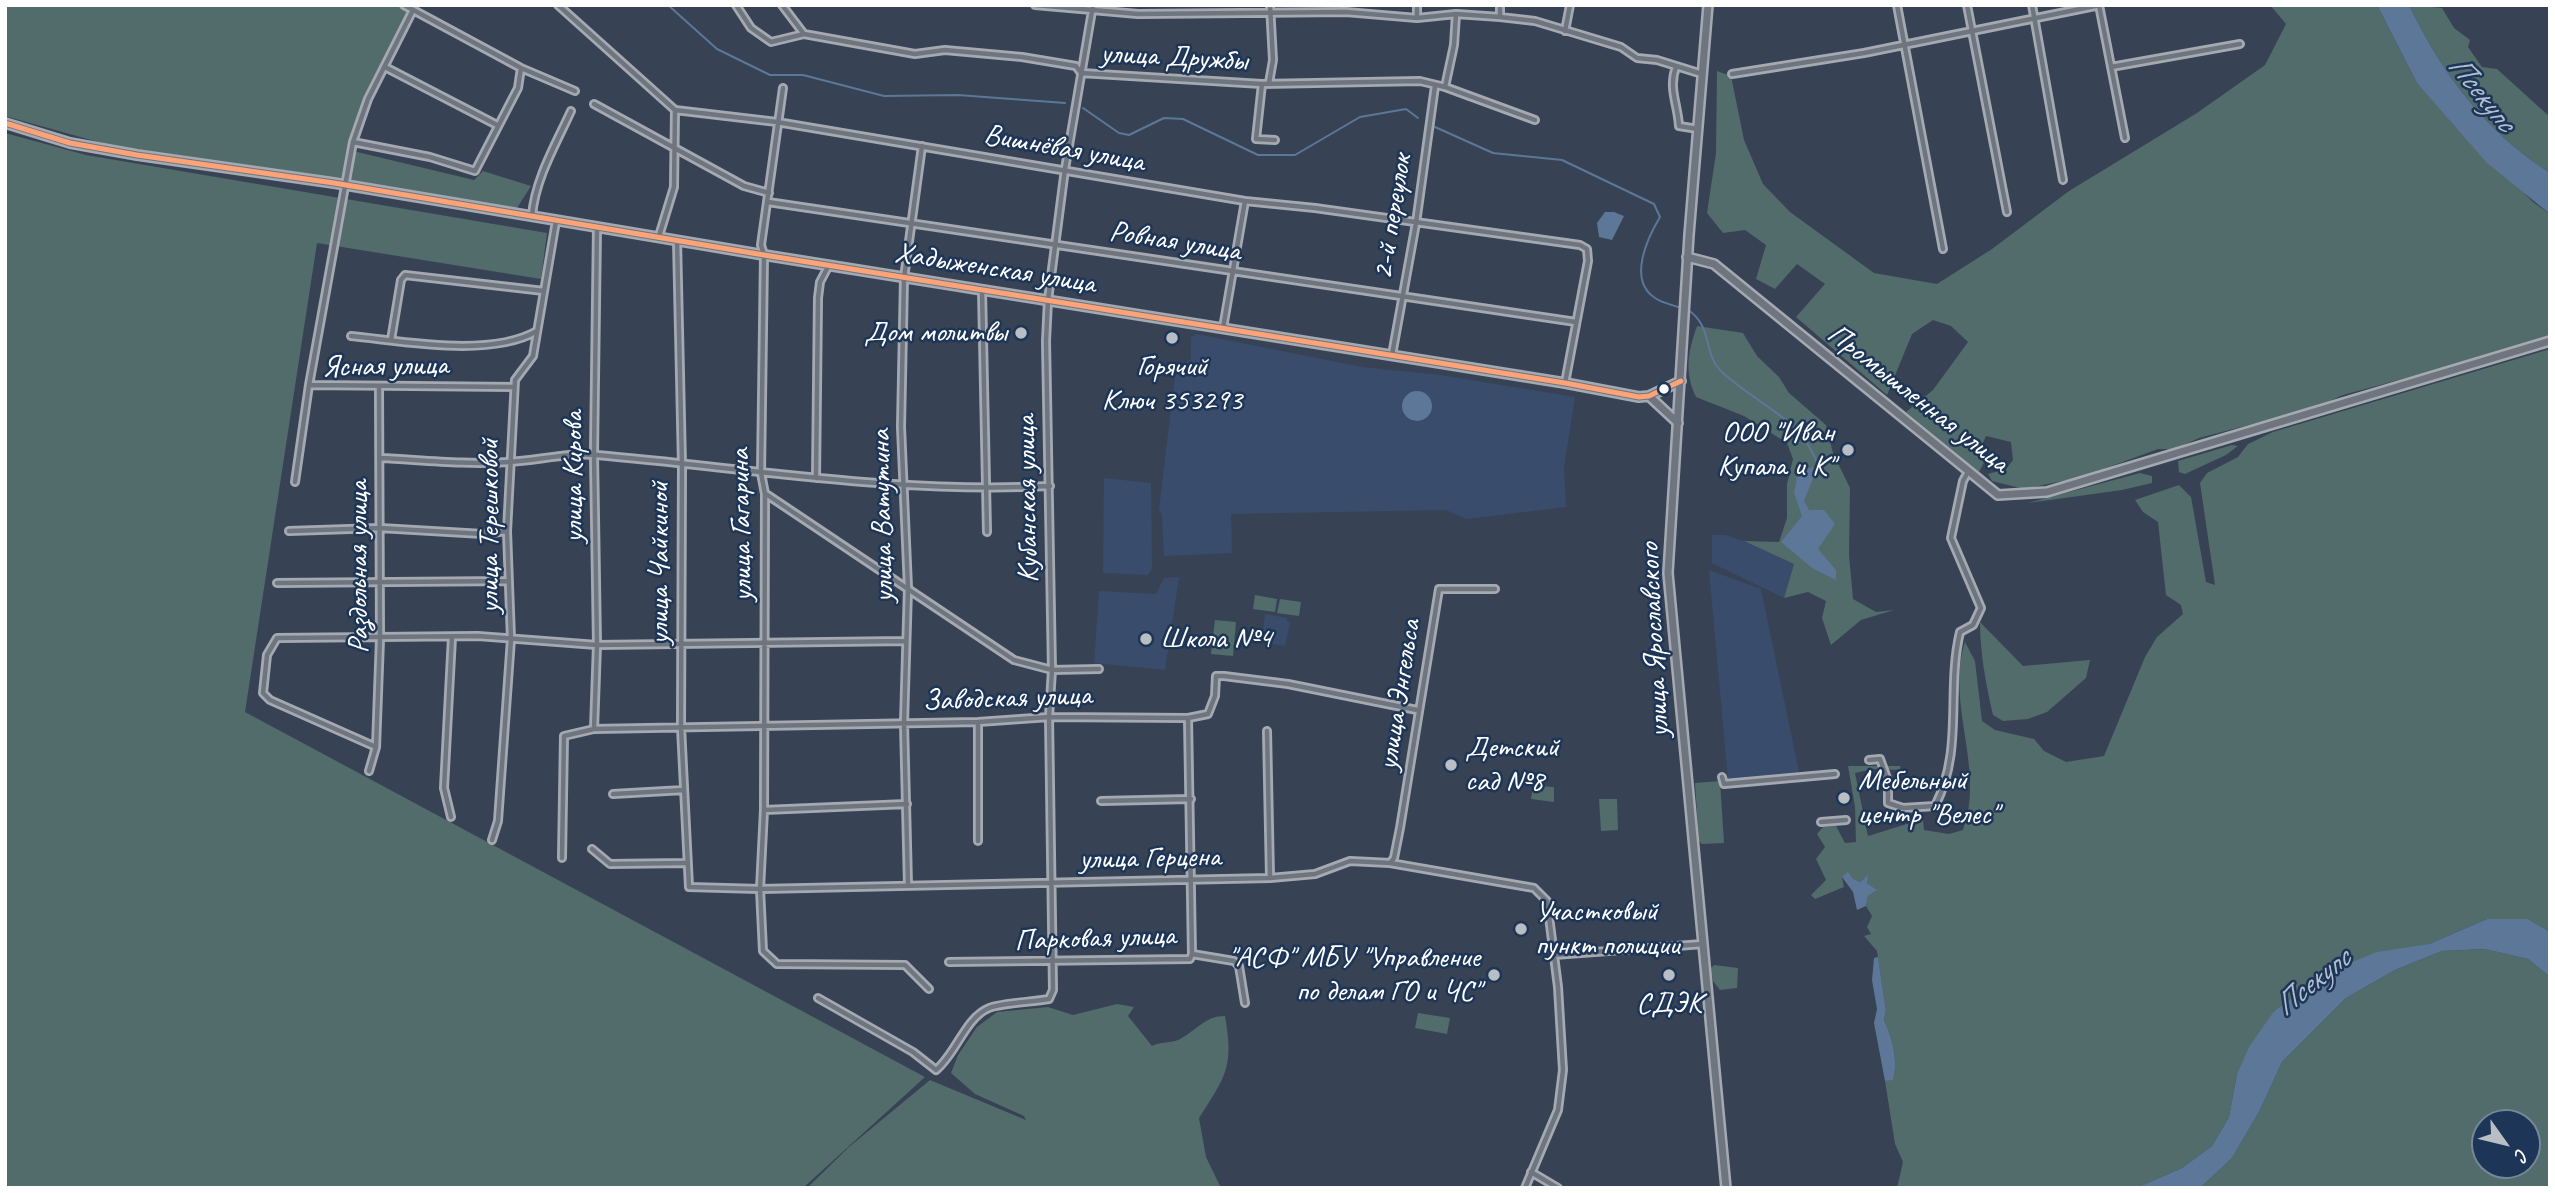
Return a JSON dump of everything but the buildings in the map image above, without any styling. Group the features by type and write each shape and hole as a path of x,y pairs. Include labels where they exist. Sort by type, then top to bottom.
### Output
{"main road":[{"name":"улица Ярославского","path":"1708,5 1687,257 1668,573 1726,1188"},
{"name":"Хадыженская улица","path":"5,123 85,146 334,183 904,278 1565,383 1624,395 1648,396 1681,381"},
{"name":"Промышленная улица","path":"1687,257 1714,264 1998,495 2025,495 2145,464 2550,341"},
{"path":"1648,396 1678,423"}],"street":[{"path":"404,5 521,68 575,91"},
{"path":"558,5 675,110 674,187 659,236"},
{"path":"736,5 751,28 771,42 804,34 782,5"},
{"path":"1035,5 1138,14 1346,12 1417,18 1456,14 1500,18 1535,22 1621,47 1637,58 1702,75"},
{"path":"1191,5 1191,13"},
{"path":"1269,83 1273,60 1270,5"},
{"path":"1346,5 1346,12"},
{"path":"1417,18 1418,5"},
{"path":"1500,5 1500,18"},
{"path":"1565,31 1570,5"},
{"path":"1898,5 1943,249"},
{"path":"1967,5 2007,212"},
{"path":"2032,5 2063,180"},
{"path":"1732,74 1972,32 2099,5 2125,138"},
{"name":"Кубанская улица","path":"818,998 913,1052 936,1070 948,1060 967,1030 990,1008 1049,999 1053,990 1049,717 1052,670 1046,341 1054,244 1093,8"},
{"path":"309,386 343,185 353,142 368,99 414,10"},
{"path":"1446,87 1454,46 1456,14"},
{"name":"улица Дружбы","path":"804,34 915,54 945,50 1022,57 1076,66 1082,74 1262,84 1420,81 1446,87 1535,120"},
{"path":"2111,67 2240,44"},
{"path":"385,67 497,125"},
{"path":"1676,67 1672,77 1679,126 1698,129"},
{"path":"353,142 430,157 475,171 518,88 521,68"},
{"path":"1262,84 1256,139 1275,140"},
{"name":"2-й переулок","path":"1392,355 1416,223 1435,86"},
{"name":"улица Гагарина","path":"783,88 761,245 764,255 761,473 765,494 764,810 760,889 763,951 777,964 905,965 929,989"},
{"path":"594,104 744,186 769,193"},
{"name":"Вишнёвая улица","path":"675,110 778,122 1245,201 1587,249 1588,261 1576,322"},
{"path":"532,216 533,200 542,175 571,111"},
{"name":"улица Ватутина","path":"908,885 904,723 908,588 901,426 904,278 922,146"},
{"path":"1223,328 1230,273 1245,201"},
{"name":"Ровная улица","path":"768,202 1230,273 1576,322"},
{"name":"улица Терешковой","path":"492,840 498,821 511,639 506,531 514,387 515,380 533,356 557,220"},
{"name":"улица Кирова","path":"594,729 597,645 594,454 597,226"},
{"name":"улица Чайкиной","path":"677,239 682,465 681,727 685,863 689,887"},
{"path":"816,478 818,298 820,282 829,265"},
{"path":"391,340 401,280 405,275 544,291"},
{"path":"982,290 987,531"},
{"path":"1565,383 1576,322"},
{"path":"351,336 495,345 538,330"},
{"name":"Ясная улица","path":"295,482 309,386 514,387"},
{"name":"Раздольная улица","path":"369,771 376,747 380,639 379,387"},
{"path":"381,458 508,462 549,456 594,454 816,478 984,486 1050,486"},
{"path":"1869,760 1880,759 1888,781 1888,803 1903,808 1935,806 1943,789 1952,755 1960,632 1973,625 1981,608 1951,538 1963,481 1968,472"},
{"name":"Заводская улица","path":"765,494 1014,660 1052,670 1099,669"},
{"path":"289,531 380,528 483,534 506,531"},
{"path":"277,583 509,581"},
{"name":"улица Энгельса","path":"1390,863 1394,858 1400,828 1417,710 1439,589 1496,589"},
{"path":"376,747 270,700 263,693 268,649 277,638 478,636 597,645 764,645 905,641"},
{"name":"улица Терешковой","path":"451,817 444,788 452,637"},
{"path":"1192,954 1188,718 1208,714 1215,696 1216,676 1240,676 1403,705 1417,710"},
{"name":"Заводская улица","path":"562,858 564,736 594,729 978,722 1049,717 1188,718"},
{"path":"978,722 978,841"},
{"path":"1267,731 1270,878"},
{"path":"1722,777 1724,784 1835,774"},
{"path":"613,794 684,790"},
{"path":"1101,801 1191,799"},
{"path":"764,810 906,804"},
{"path":"1821,822 1846,820"},
{"path":"592,849 610,864 685,863"},
{"name":"улица Герцена","path":"689,887 760,889 1270,878 1315,874 1350,861 1390,863 1534,888 1547,901 1561,1023 1562,1087 1558,1110 1525,1188"},
{"path":"1554,955 1703,944"},
{"name":"Парковая улица","path":"948,962 1052,963 1190,959 1192,954 1234,961 1239,965 1245,1003"},
{"path":"1531,1172 1558,1188"}],"shaded area":[{"path":"1197,334 1362,367 1440,375 1575,397 1564,467 1566,507 1466,519 1446,510 1231,514 1232,553 1164,556 1162,515 1159,509 1176,368 1191,360 1191,337"},
{"path":"1104,478 1151,483 1152,568 1148,575 1103,573"},
{"path":"1712,535 1725,535 1744,541 1794,564 1784,598 1712,563"},
{"path":"1709,570 1761,589 1799,772 1728,779"},
{"path":"1179,577 1165,670 1094,663 1099,591 1156,594 1164,578"},
{"path":"1265,614 1287,618 1290,622 1285,646 1262,642"}],"green space":[{"path":"5,5 400,5 411,11 362,108 349,150 474,180 483,171 531,186 517,208 478,205 109,145 5,116"},
{"path":"2270,5 2377,5 2417,83 2533,202 2550,214 2550,336 2502,352 2343,395 2314,408 2199,438 2175,449 2158,449 2082,477 2024,489 1992,481 1988,474 2006,469 2013,460 2011,442 1986,436 1982,445 1987,457 1979,472 1906,412 1933,390 1968,342 1951,326 1933,320 1912,334 1887,395 1796,317 1825,284 1797,264 1775,289 1756,279 1766,245 1745,230 1723,233 1707,213 1716,153 1717,71 1731,76 1744,140 1763,184 1790,212 1874,273 1937,284 1992,249 2069,191 2197,113 2265,65 2286,24"},
{"path":"2409,5 2442,8 2454,28 2470,40 2468,47 2482,67 2497,69 2550,117 2550,173 2506,139 2468,100 2436,55"},
{"path":"5,133 86,155 547,233 541,279 317,243 245,712 925,1077 803,1188 5,1188"},
{"path":"1697,326 1743,333 1757,356 1779,377 1789,393 1826,425 1833,453 1850,488 1849,555 1853,599 1876,612 1894,610 1861,620 1831,645 1822,618 1826,601 1808,592 1784,598 1794,564 1744,541 1779,542 1787,518 1787,484 1793,459 1787,443 1744,416 1696,397 1690,379 1689,362"},
{"path":"2550,349 2550,932 2528,919 2487,919 2429,944 2340,967 2308,985 2274,1011 2237,1074 2229,1117 2212,1146 2182,1168 2136,1188 1897,1188 1903,1162 1895,1144 1885,1081 1893,1079 1895,1057 1884,1020 1886,1011 1877,951 1864,936 1871,934 1867,927 1872,916 1866,906 1868,896 1876,890 1867,883 1867,875 1862,882 1842,877 1844,887 1815,899 1811,895 1826,880 1816,859 1825,847 1817,834 1823,827 1836,826 1845,843 1856,842 1855,807 1848,766 1900,766 1901,770 1873,769 1855,773 1868,836 1923,819 1924,830 1949,834 1963,830 1969,807 1970,784 1959,689 1965,642 1975,661 1982,721 1995,730 2034,739 2044,751 2066,762 2104,756 2145,657 2157,637 2183,614 2181,605 2166,595 2158,522 2143,512 2135,500 2179,485 2191,497 2206,582 2215,585 2200,483 2207,473 2238,457 2248,444 2273,432"},
{"path":"2232,445 2238,446 2226,455 2185,474 2179,472 2178,461"},
{"path":"2140,473 2152,476 2152,483 2122,490 2028,503"},
{"path":"1255,595 1277,599 1275,612 1253,609"},
{"path":"1280,599 1301,602 1299,616 1277,613"},
{"path":"1215,620 1236,622 1233,656 1211,654"},
{"path":"1980,622 2023,666 2090,660 2086,678 2047,712 2028,719 2003,721 1993,715 1984,669"},
{"path":"1720,781 1724,843 1702,844 1699,841 1695,783"},
{"path":"1533,786 1554,787 1554,802 1531,799"},
{"path":"1599,799 1617,799 1618,830 1601,831"},
{"path":"2486,949 2528,959 2550,977 2550,1188 2200,1188 2232,1158 2259,1112 2282,1062 2346,998 2395,970 2442,951"},
{"path":"1714,965 1738,968 1737,988 1720,990 1713,981 1711,968"},
{"path":"1117,1004 1134,1007 1128,1016 1152,1046 1177,1041 1206,1021 1225,1016 1229,1048 1226,1070 1199,1118 1206,1157 1221,1188 807,1188 849,1147 930,1080 1026,1120 1024,1116 975,1094 951,1073 958,1055 977,1027 997,1012 1048,1007 1073,1015"},
{"path":"1418,1013 1450,1018 1447,1034 1415,1028"}],"water":[{"path":"2377,5 2409,5 2436,55 2468,100 2506,139 2550,173 2550,214 2487,163 2417,83"},
{"path":"1605,212 1624,216 1612,240 1599,237 1597,223"},
{"path":"1417,391 1428,395 1432,406 1428,417 1417,421 1406,417 1402,406 1406,395"},
{"path":"1818,466 1804,501 1809,510 1824,510 1835,524 1818,549 1836,570 1836,580 1812,568 1781,542 1802,516 1794,493 1798,471"},
{"path":"1848,872 1853,879 1861,882 1868,874 1867,883 1877,890 1868,896 1866,906 1857,910 1853,892 1842,877"},
{"name":"Псекупс","path":"2487,919 2528,919 2550,932 2550,977 2528,959 2485,949 2442,951 2395,970 2346,998 2282,1062 2259,1112 2232,1158 2200,1188 2136,1188 2182,1168 2212,1146 2229,1117 2237,1074 2249,1047 2274,1011 2308,985 2340,967 2377,952 2429,944"},
{"path":"1878,957 1886,1011 1884,1020 1895,1057 1893,1080 1885,1081 1874,1023 1877,1009 1872,980 1874,958"}],"waterway":[{"path":"668,5 717,49 770,75 803,75 884,96 958,95 1065,103"},
{"path":"1083,108 1119,133 1129,135 1164,118 1183,119 1258,155 1295,155 1360,117 1406,109 1418,118"},
{"path":"1435,127 1493,153 1562,160 1654,204 1660,217 1642,258 1642,281 1655,298 1681,308"},
{"path":"1688,310 1701,323 1712,356 1720,370 1789,423 1811,449 1818,466"}],"transit line":[{"path":"5,123 70,143 137,155 334,183 1639,397 1649,396 1681,381"}],"place":[{"name":"Дом молитвы","path":"1021,333"},
{"name":"Горячий Ключ 353293","path":"1172,338"},
{"name":"ООО \"Иван Купала и К\"","path":"1848,450"},
{"name":"Школа №4","path":"1146,639"},
{"name":"Детский сад №8","path":"1451,765"},
{"name":"Мебельный центр \"Велес\"","path":"1844,798"},
{"name":"Участковый пункт полиции","path":"1521,929"},
{"name":"\"АСФ\" МБУ \"Управление по делам ГО и ЧС\"","path":"1494,975"},
{"name":"СДЭК","path":"1669,975"}]}
